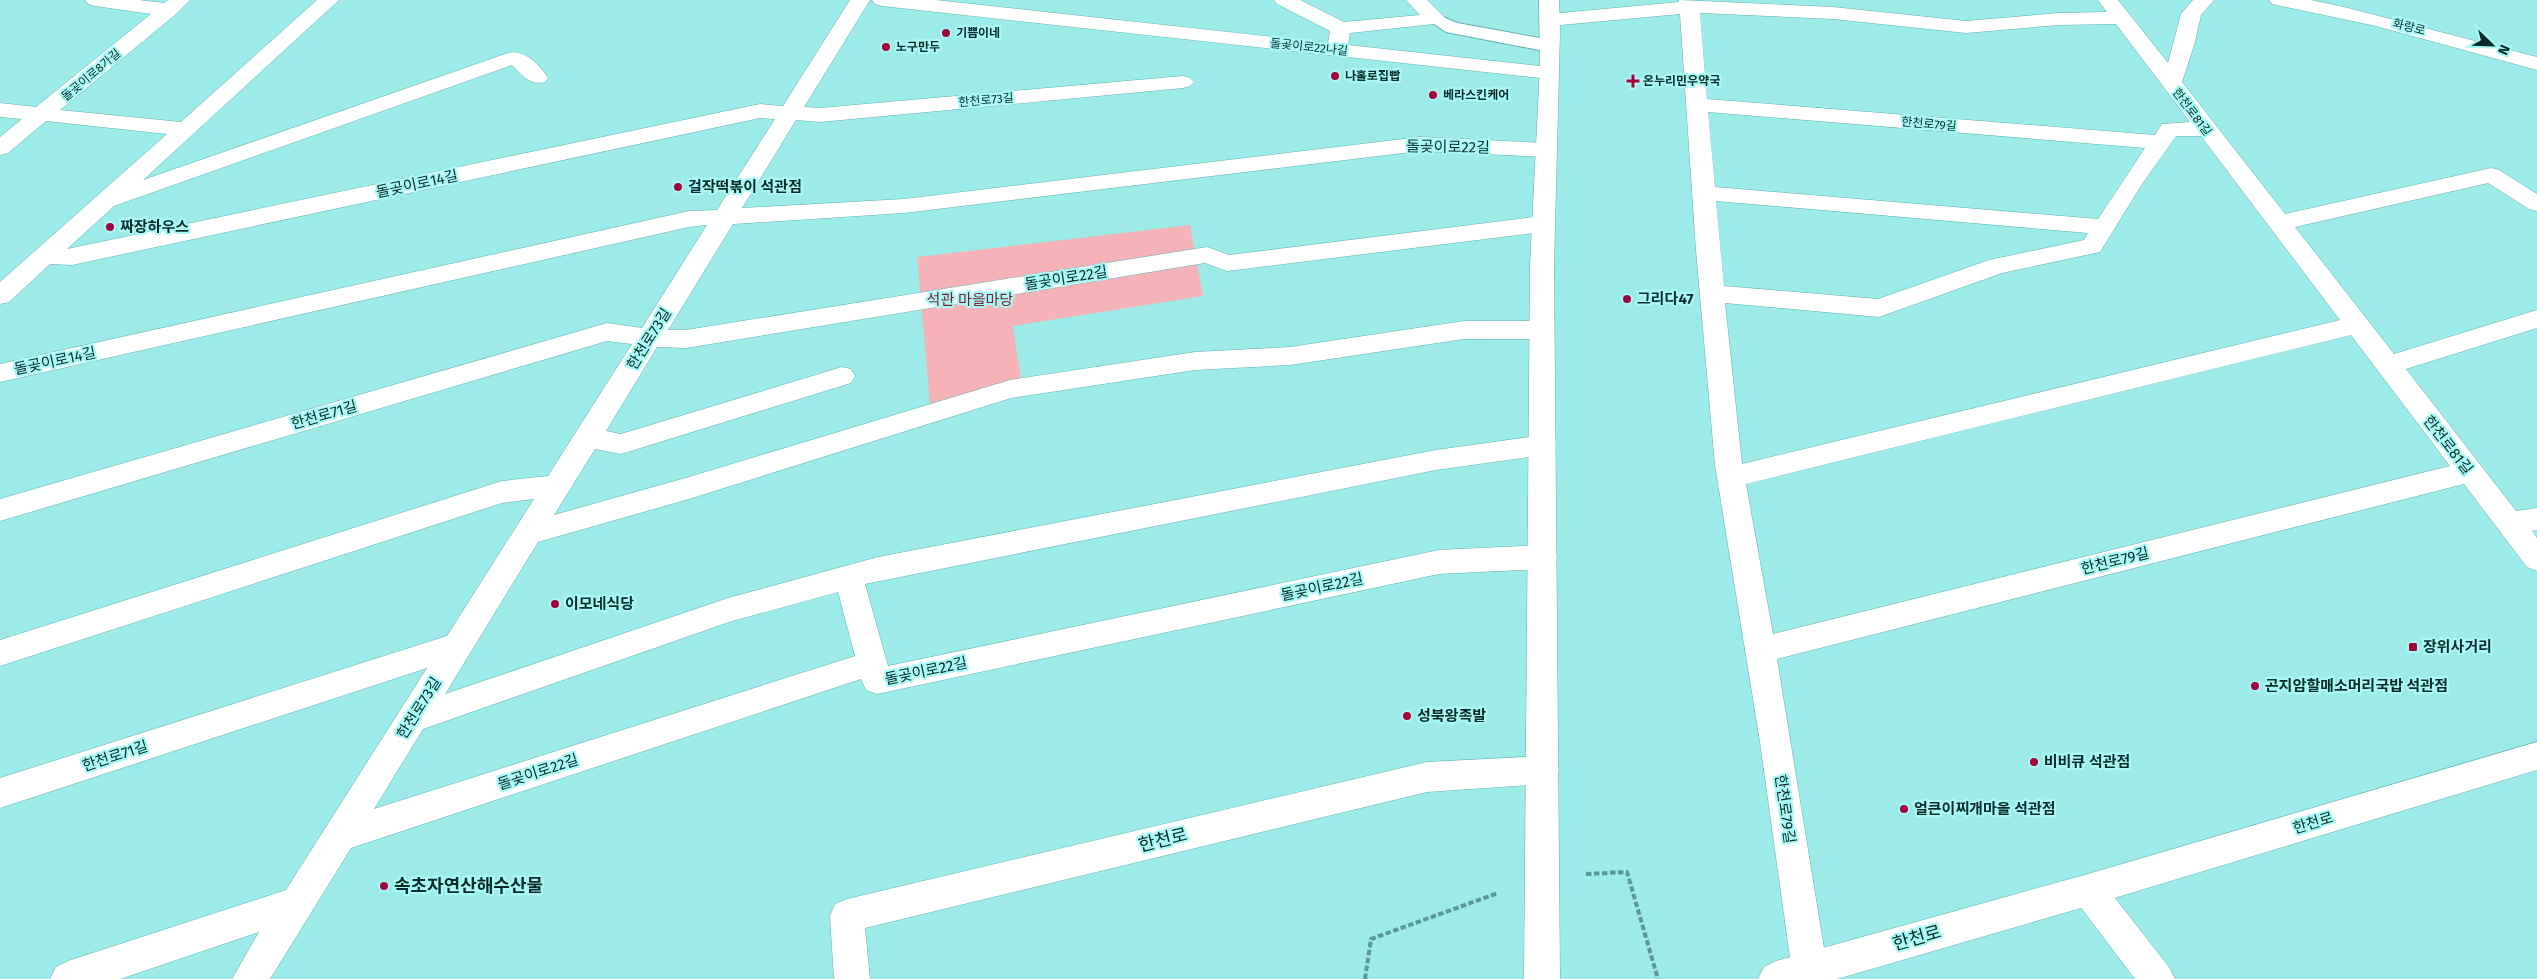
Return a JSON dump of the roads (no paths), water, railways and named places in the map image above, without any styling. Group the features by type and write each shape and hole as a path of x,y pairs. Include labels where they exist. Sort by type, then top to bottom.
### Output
{"street":[{"path":"95,0 175,5"},
{"path":"0,296 186,129 324,0"},
{"name":"한천로73길","path":"250,979 860,0"},
{"path":"1069,20 1076,0"},
{"path":"1284,0 1341,28 1436,19"},
{"path":"1416,0 1436,19"},
{"path":"2171,84 2185,42 2190,14 2204,0"},
{"name":"화랑로","path":"2279,0 2339,10 2420,30 2537,64"},
{"name":"돌곶이로22나길","path":"896,1 1338,50 1549,35"},
{"path":"1542,979 1542,224 1549,35 1690,3 1833,13 1966,27 2059,19 2115,9"},
{"name":"한천로79길","path":"1690,3 1712,293 1731,477 1776,742 1798,976"},
{"name":"돌곶이로8가길","path":"0,148 175,5"},
{"name":"한천로81길","path":"2115,9 2277,223 2508,524 2537,559"},
{"path":"1338,50 1341,28"},
{"path":"105,201 515,56 538,78"},
{"name":"한천로73길","path":"790,113 820,115 1183,82"},
{"name":"한천로79길","path":"1697,105 2160,142"},
{"path":"0,110 186,129"},
{"name":"돌곶이로14길","path":"44,256 72,257 760,111 790,113"},
{"path":"1712,293 1879,308 1997,266 2092,246 2133,181 2170,129 2205,129"},
{"name":"돌곶이로22길","path":"725,217 914,205 1420,144 1546,150"},
{"path":"2277,223 2491,175 2537,204"},
{"path":"1704,194 2105,227"},
{"name":"돌곶이로14길","path":"0,373 689,219 725,217"},
{"name":"돌곶이로22길","path":"650,338 686,339 1206,254 1227,263 1542,224"},
{"path":"2387,366 2537,320"},
{"path":"1731,477 2356,325"},
{"path":"527,534 689,488 1010,389 1195,361 1290,356 1464,330 1542,330"},
{"name":"한천로71길","path":"0,510 607,332 650,338"},
{"path":"588,437 621,444 842,376"},
{"path":"412,719 728,610 888,567 1436,460 1543,445"},
{"name":"한천로79길","path":"1760,650 2469,472"},
{"path":"0,653 502,492 557,486"},
{"path":"2508,524 2537,519"},
{"name":"돌곶이로22길","path":"339,836 872,663 877,681 1439,562 1543,557"},
{"path":"848,578 872,663"},
{"name":"한천로71길","path":"0,794 458,646"},
{"name":"한천로","path":"1798,976 2537,756"},
{"name":"한천로","path":"852,979 846,916 1427,776 1543,770"},
{"path":"2088,890 2157,979"},
{"path":"68,979 297,903"}],"lane":[{"path":"1436,19 1452,28 1549,35"}],"place":[{"name":"기쁨이네","path":"946,33"},
{"name":"노구만두","path":"886,47"},
{"name":"나홀로집빱","path":"1335,76"},
{"name":"온누리민우약국","path":"1633,81"},
{"name":"베라스킨케어","path":"1433,95"},
{"name":"걸작떡볶이 석관점","path":"678,187"},
{"name":"짜장하우스","path":"110,227"},
{"name":"그리다47","path":"1627,299"},
{"name":"이모네식당","path":"555,604"},
{"name":"장위사거리","path":"2413,647"},
{"name":"곤지암할매소머리국밥 석관점","path":"2255,686"},
{"name":"성북왕족발","path":"1407,716"},
{"name":"비비큐 석관점","path":"2034,762"},
{"name":"얼큰이찌개마을 석관점","path":"1904,809"},
{"name":"속초자연산해수산물","path":"384,886"}],"park label":[{"name":"석관 마을마당","path":"970,300"}]}
